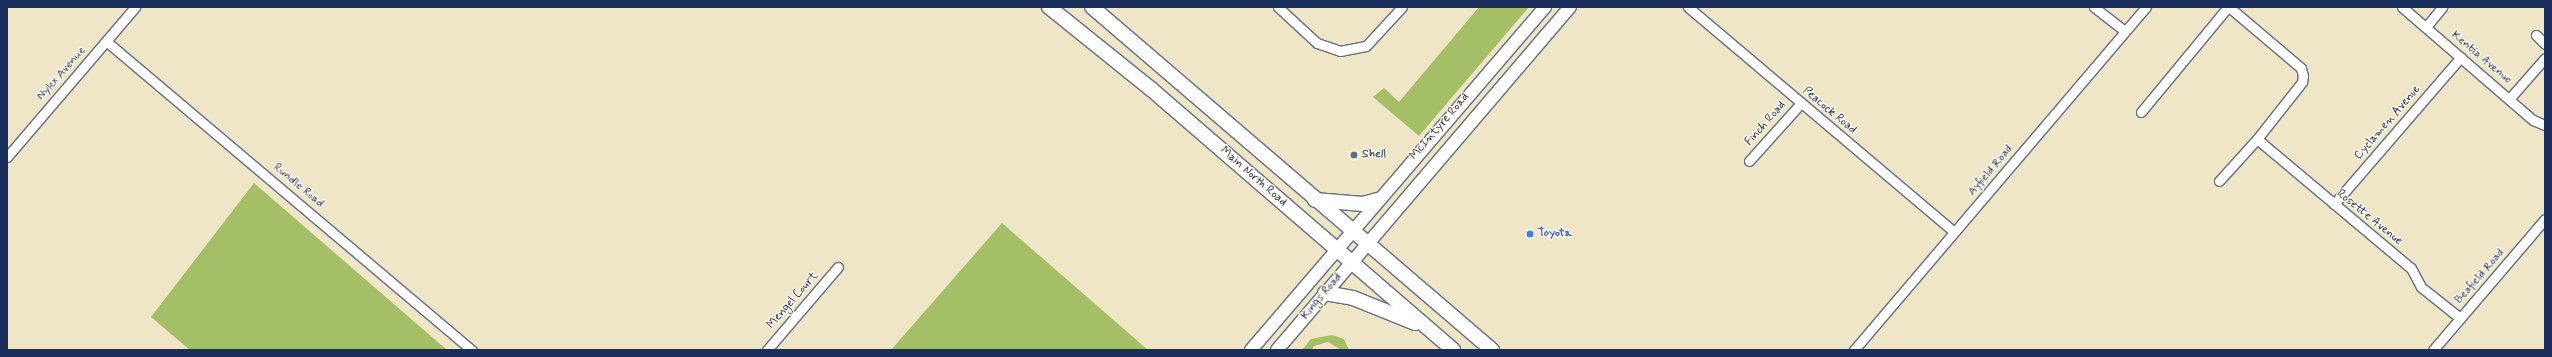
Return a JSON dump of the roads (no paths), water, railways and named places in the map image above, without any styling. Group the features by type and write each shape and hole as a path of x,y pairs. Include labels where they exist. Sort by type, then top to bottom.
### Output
{"highway":[{"name":"Main North Road","path":"1049,7 1151,89 1453,350"},
{"name":"Main North Road","path":"1092,7 1315,200 1492,350"},
{"path":"1315,200 1364,204 1378,200"},
{"path":"1325,293 1353,298 1425,326"}],"main road":[{"name":"McIntyre Road","path":"1337,249 1545,7"},
{"name":"McIntyre Road","path":"1367,244 1570,7"},
{"path":"1455,111 1485,89 1495,95"},
{"name":"Kings Road","path":"1276,350 1367,244"},
{"name":"Kings Road","path":"1251,350 1337,249"}],"street":[{"name":"Nylex Avenue","path":"7,157 135,7"},
{"path":"1278,7 1317,43 1340,51 1357,50 1374,40 1402,7"},
{"name":"Peacock Road","path":"1688,7 1954,232"},
{"path":"2094,7 2125,31"},
{"name":"Ayfield Road","path":"1854,350 2146,7"},
{"path":"2141,112 2229,7 2301,68 2303,76 2302,82 2257,139 2219,181"},
{"name":"Kentia Avenue","path":"2402,7 2510,98 2533,120 2545,125"},
{"path":"2426,27 2442,7"},
{"path":"2536,36 2545,44"},
{"name":"Rundle Road","path":"106,41 472,350"},
{"name":"Cyclamen Avenue","path":"2334,204 2461,57"},
{"path":"2510,98 2545,58"},
{"name":"Finch Road","path":"1749,161 1801,103"},
{"name":"Rosette Avenue","path":"2257,139 2411,268 2421,287 2460,318"},
{"name":"Beafield Road","path":"2433,350 2545,219"},
{"name":"Mengel Court","path":"767,350 838,267"}],"place":[{"name":"Shell","path":"1354,155"},
{"name":"Toyota","path":"1530,234"}]}
